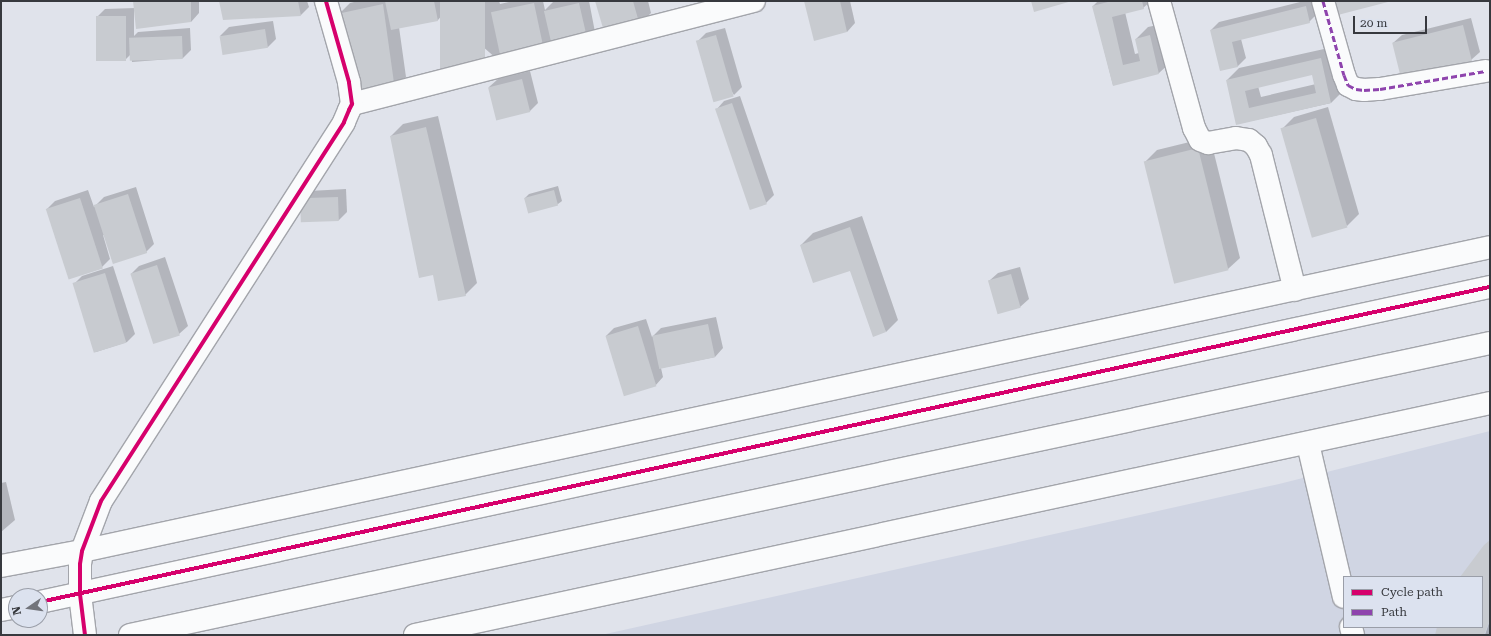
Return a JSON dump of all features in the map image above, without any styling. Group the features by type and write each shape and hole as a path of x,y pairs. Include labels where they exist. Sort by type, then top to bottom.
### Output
{"street":[{"path":"86,635 80,594 82,551 102,501 344,122 352,104 350,82 326,1"},
{"path":"352,104 754,1"},
{"path":"1159,1 1194,128 1200,140 1208,143 1236,138 1249,140 1256,146 1261,155 1295,290"},
{"path":"1323,1 1344,75 1348,85 1356,89 1380,89 1485,71"},
{"path":"1,566 82,551 1490,247"},
{"path":"48,600 1490,287"},
{"path":"130,635 1490,344"},
{"path":"415,635 1490,404"},
{"path":"1308,444 1343,594"}],"shaded area":[{"path":"1490,431 1490,635 601,635 1279,484"}],"building":[{"path":"133,1 191,1 191,22 136,29"},
{"path":"219,1 298,1 301,16 223,20"},
{"path":"385,1 434,1 438,21 391,30"},
{"path":"440,1 485,1 485,70 440,70"},
{"path":"595,1 633,1 640,26 605,35"},
{"path":"804,1 840,1 847,32 814,41"},
{"path":"1031,1 1072,1 1034,12"},
{"path":"1112,1 1142,1 1144,9 1112,17 1123,65 1140,61 1135,39 1150,35 1159,74 1113,86 1092,6"},
{"path":"1326,1 1388,1 1388,2 1330,17"},
{"path":"534,3 544,50 501,59 491,12"},
{"path":"579,3 588,41 553,49 544,11"},
{"path":"383,4 395,90 359,96 337,14"},
{"path":"1306,6 1310,23 1232,42 1238,67 1220,71 1210,30"},
{"path":"96,16 126,16 126,61 96,61"},
{"path":"1463,25 1472,61 1401,79 1392,43"},
{"path":"265,29 268,48 223,55 220,36"},
{"path":"716,35 734,97 713,102 696,41"},
{"path":"182,36 183,59 130,61 129,38"},
{"path":"1321,58 1331,103 1236,125 1226,80","holes":["1312,75 1316,93 1249,108 1245,91"]},
{"path":"522,79 530,112 496,120 488,87"},
{"path":"732,103 767,204 750,210 715,109"},
{"path":"1316,118 1347,228 1312,238 1280,128"},
{"path":"426,127 466,296 438,301 433,275 419,278 390,136"},
{"path":"1198,148 1228,270 1174,284 1144,162"},
{"path":"554,190 558,205 528,213 524,198"},
{"path":"128,194 147,253 113,264 94,205"},
{"path":"338,197 339,221 301,222 300,198"},
{"path":"80,198 103,268 69,280 46,209"},
{"path":"850,227 886,332 873,337 850,271 813,283 800,245"},
{"path":"157,265 180,335 153,344 130,274"},
{"path":"105,273 126,343 94,353 72,283"},
{"path":"1011,274 1021,308 998,314 988,281"},
{"path":"708,324 715,357 659,369 652,336"},
{"path":"638,326 656,386 624,396 605,336"},
{"path":"1490,540 1490,620 1484,635 1435,635 1437,628 1483,628 1483,576 1461,576 1484,545"}],"marked path":[{"path":"1323,1 1344,75 1348,85 1356,89 1380,89 1485,71"}],"cycle path":[{"path":"85,635 80,594 80,564 82,551 101,501 344,122 352,104 349,82 326,1"},
{"path":"48,600 1490,287"}]}
